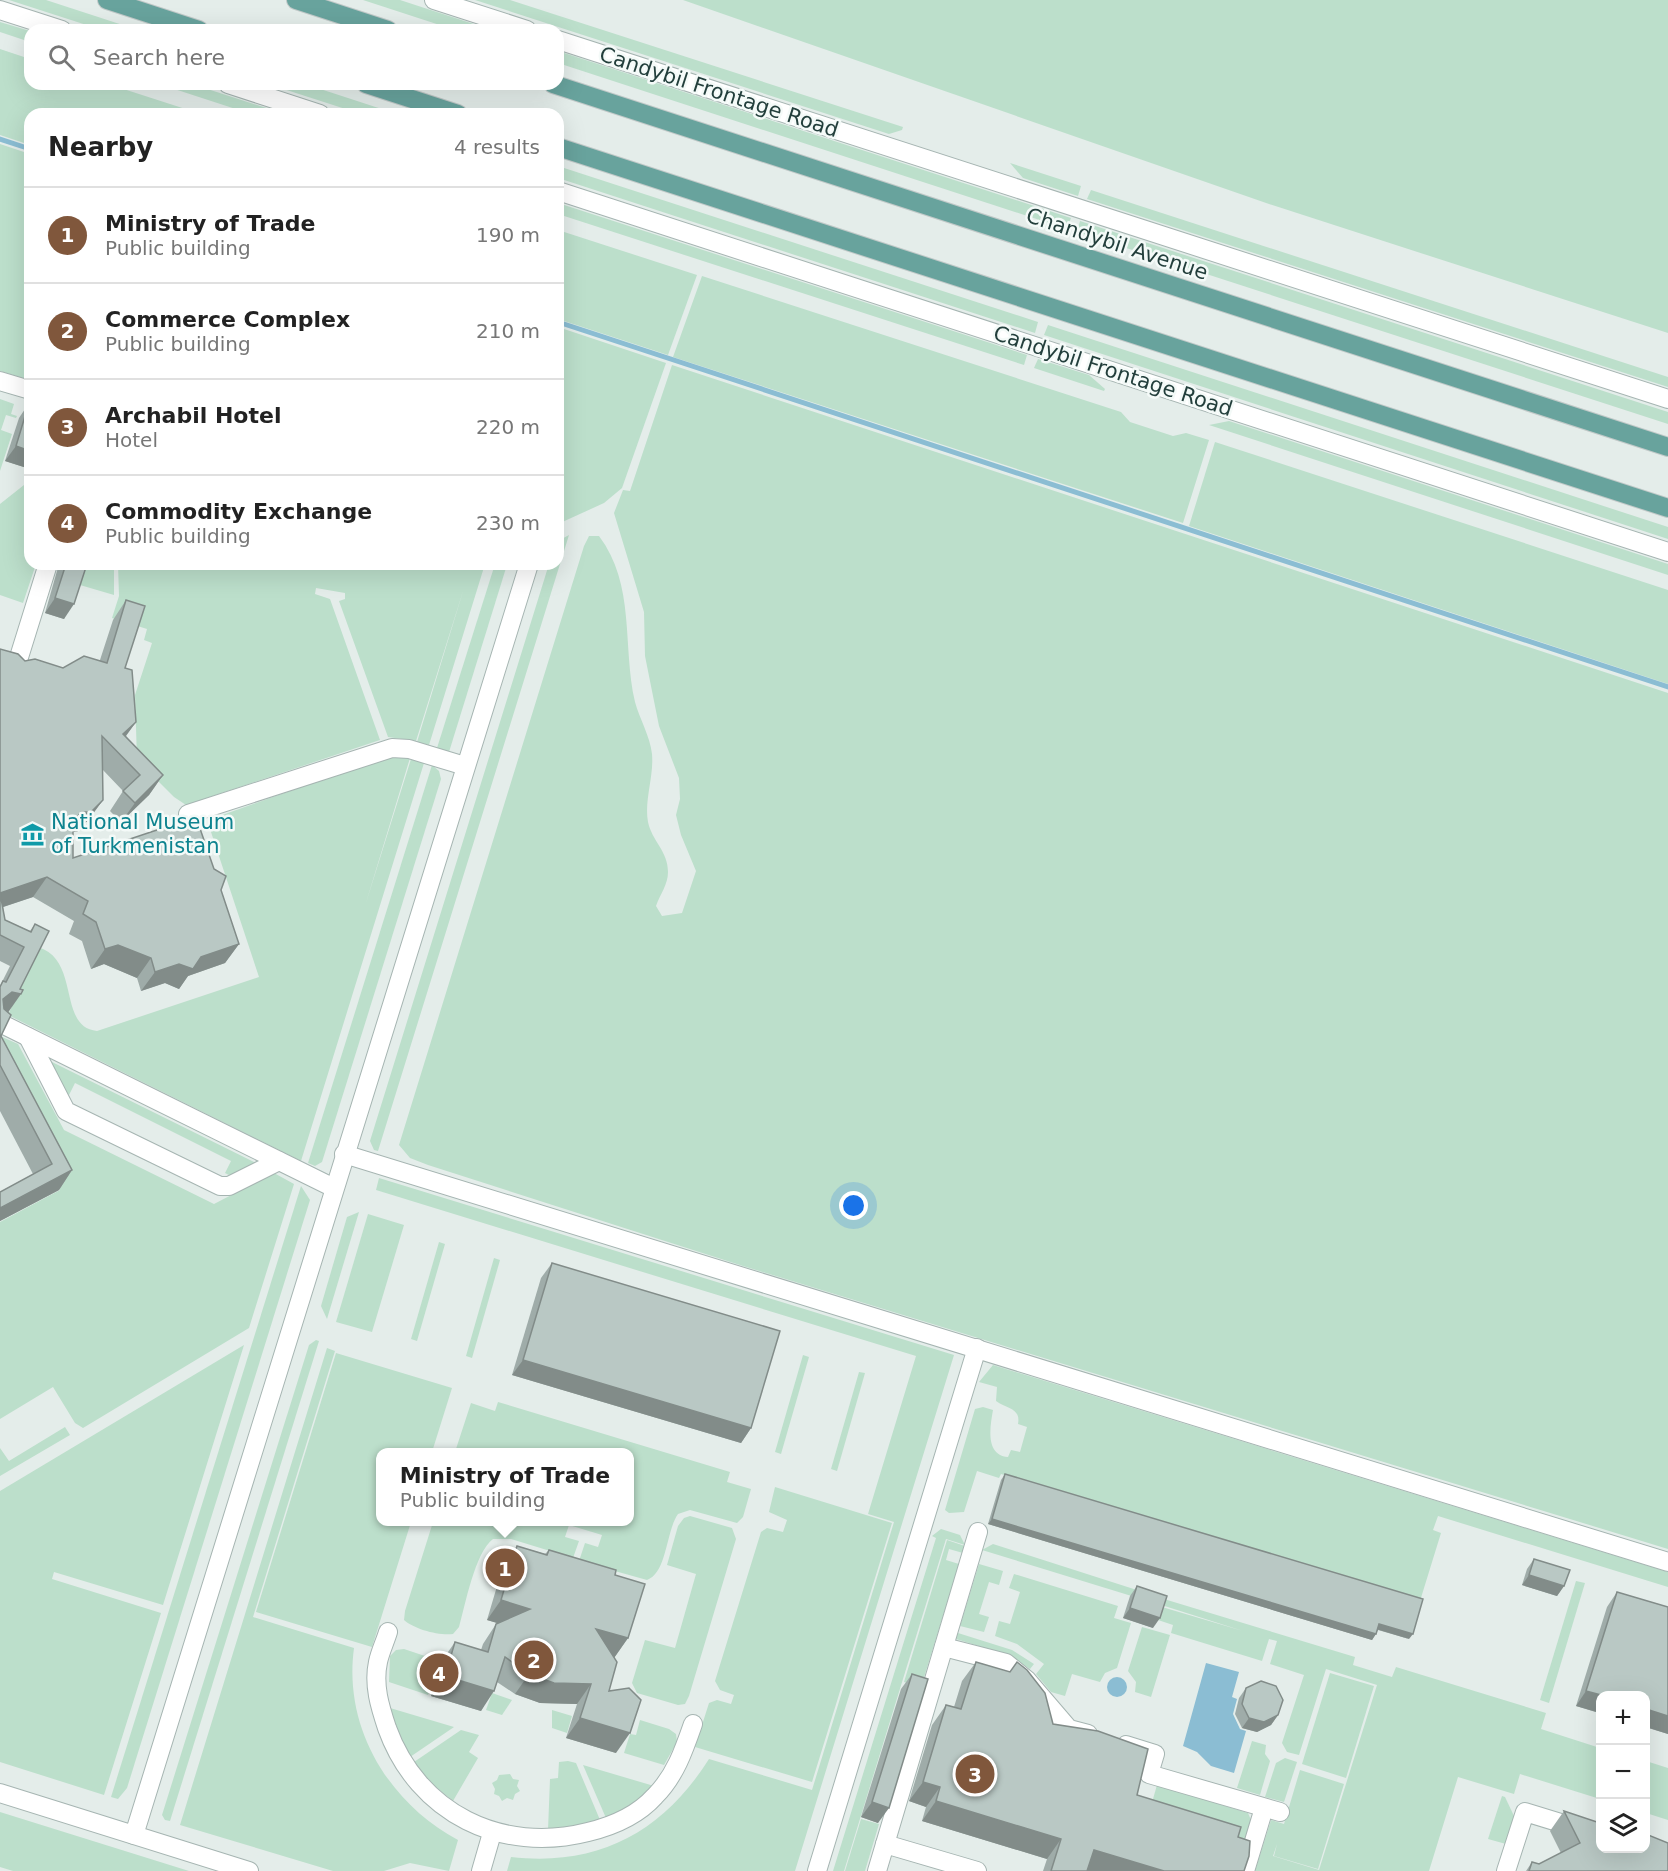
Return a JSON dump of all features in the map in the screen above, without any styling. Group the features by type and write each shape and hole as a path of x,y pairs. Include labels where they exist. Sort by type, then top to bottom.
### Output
{"main road":[{"path":"107,0 181,24"},
{"path":"296,0 370,24"},
{"name":"Chandybil Avenue","path":"564,88 1668,447"},
{"path":"384,90 440,108"},
{"path":"564,149 1668,508"}],"street":[{"path":"434,0 508,24"},
{"path":"0,10 43,24"},
{"name":"Candybil Frontage Road","path":"564,42 1668,399"},
{"path":"246,90 302,108"},
{"name":"Candybil Frontage Road","path":"564,193 1668,552"},
{"path":"0,381 24,388"},
{"path":"15,670 46,570"},
{"path":"134,1835 527,570"},
{"path":"188,814 392,748 409,749 465,766"},
{"path":"0,1023 334,1188"},
{"path":"28,1037 66,1111 76,1116 220,1186 229,1186 279,1161"},
{"path":"344,1154 1668,1562"},
{"path":"817,1871 977,1348"},
{"path":"877,1871 978,1532"},
{"path":"388,1632 378,1662 376,1678 378,1698 390,1736 411,1773 426,1791 450,1811 492,1833 557,1837 599,1829 619,1821 637,1811 661,1789 682,1755 693,1724"},
{"path":"944,1647 1006,1663 1027,1680 1069,1729 1155,1754 1149,1774 1272,1810 1245,1871"},
{"path":"0,1793 249,1871"},
{"path":"1506,1871 1525,1812 1596,1834"},
{"path":"481,1871 492,1833"},
{"path":"885,1844 977,1871"}],"green space":[{"path":"9,0 46,0 120,24 83,24"},
{"path":"363,0 400,0 474,24 437,24"},
{"path":"475,0 510,0 903,127 902,130 889,134 564,29 564,24 549,24"},
{"path":"683,0 1668,0 1668,333 1269,204"},
{"path":"0,22 24,29 24,40 0,32"},
{"path":"0,49 24,57 24,90 127,90 182,108 24,108 24,143 0,135"},
{"path":"564,53 1071,218 1067,229 564,65"},
{"path":"177,90 211,90 266,108 233,108"},
{"path":"287,90 323,90 379,108 342,108"},
{"path":"0,144 24,152 24,378 0,371"},
{"path":"1010,163 1081,186 1078,196 1023,178"},
{"path":"564,168 1038,322 1035,333 564,180"},
{"path":"1091,190 1668,377 1668,387 1087,199"},
{"path":"564,205 1027,355 1024,365 564,216"},
{"path":"1080,221 1668,412 1668,424 1077,232"},
{"path":"564,232 697,275 668,355 564,321"},
{"path":"702,276 1121,412 1130,422 1173,436 1186,433 1209,440 1183,523 673,357"},
{"path":"1048,325 1668,527 1668,539 1044,335"},
{"path":"564,329 666,363 622,488 604,503 564,521"},
{"path":"1038,359 1089,375 1105,389 1104,391 1034,368"},
{"path":"672,365 1668,693 1668,1549 743,1266 428,1165 410,1158 399,1145 589,536 599,536 611,555 618,575 626,616 635,702 651,747 648,822 663,852 668,872 656,906 662,916 682,913 696,871 681,835 676,815 680,799 679,778 659,726 645,656 644,612 614,513 623,490 630,491"},
{"path":"0,399 14,404 11,414 17,416 16,418 6,415 1,430 12,434 0,471"},
{"path":"1229,421 1668,564 1668,575 1209,425"},
{"path":"1215,442 1668,590 1668,684 1189,526"},
{"path":"24,485 24,570 34,570 23,603 0,595 0,504"},
{"path":"569,535 564,551 564,538"},
{"path":"85,570 114,570 114,595 80,585"},
{"path":"118,570 483,570 429,745 417,742 464,588 416,741 388,737 339,601 345,599 345,593 316,588 315,594 330,599 380,740 186,805 174,797 137,760 135,695 152,643 144,640 147,629 112,618 119,596"},
{"path":"493,570 505,570 449,752 437,748"},
{"path":"547,570 558,570 378,1151 374,1150 370,1141"},
{"path":"398,756 410,758 365,906 411,759 424,763 301,1161 8,1015 38,947 51,954 60,965 77,1018 85,1027 97,1031 259,977 211,832 214,818 380,759"},
{"path":"432,765 439,771 441,779 322,1162 315,1166 308,1163"},
{"path":"0,1036 18,1044 64,1130 214,1204 274,1173 294,1184 249,1328 83,1428 75,1423 53,1387 0,1419 0,1222 60,1190 0,1072"},
{"path":"50,1061 258,1164 229,1175 225,1173 231,1161 75,1083 69,1095"},
{"path":"379,1178 954,1355 795,1871 507,1871 511,1857 543,1859 572,1856 600,1850 625,1839 649,1825 671,1807 691,1785 709,1759 812,1790 894,1522 868,1514 916,1356 376,1190"},
{"path":"301,1186 310,1200 127,1788 118,1799 111,1797"},
{"path":"359,1212 327,1319 321,1306 347,1217"},
{"path":"368,1214 404,1225 372,1332 336,1322"},
{"path":"439,1242 445,1244 417,1341 411,1339"},
{"path":"494,1258 500,1260 472,1358 466,1356"},
{"path":"316,1340 319,1341 170,1821 165,1820 162,1815 309,1345"},
{"path":"244,1345 163,1605 54,1572 52,1579 161,1613 104,1795 0,1762 0,1491"},
{"path":"327,1348 335,1351 253,1617 354,1648 352,1678 356,1707 364,1734 376,1760 411,1806 458,1840 449,1871 410,1863 384,1871 333,1871 180,1825"},
{"path":"336,1353 452,1388 433,1448 376,1448 376,1526 410,1526 372,1647 256,1612"},
{"path":"803,1355 809,1357 781,1454 775,1452"},
{"path":"993,1365 1668,1572 1668,1587 1438,1516 1433,1530 1441,1533 1420,1601 1387,1594 1001,1474 999,1478 977,1471 964,1512 949,1513 945,1510 975,1409 983,1407 993,1410 991,1439 996,1451 1008,1457 1011,1450 1020,1452 1027,1427 1018,1424 1015,1412 996,1401 997,1387 979,1382"},
{"path":"859,1372 865,1373 837,1471 831,1469"},
{"path":"498,1402 730,1472 727,1482 751,1489 743,1517 737,1523 690,1510 678,1514 659,1569 647,1580 579,1561 585,1543 598,1547 602,1535 572,1526 634,1526 634,1448 456,1448 471,1403 495,1411"},
{"path":"65,1427 70,1435 0,1476 0,1448 9,1461"},
{"path":"775,1487 892,1523 812,1782 695,1747 709,1703 717,1700 731,1704 734,1695 720,1690 715,1681 761,1532 767,1528 783,1532 787,1520 769,1512"},
{"path":"690,1516 732,1528 736,1539 689,1696 685,1704 678,1705 637,1693 632,1683 645,1640 675,1648 696,1574 667,1565 678,1526 684,1518"},
{"path":"432,1526 569,1526 565,1537 579,1541 573,1558 511,1539 493,1539 481,1555 459,1627 453,1634 434,1633 420,1629 404,1620"},
{"path":"941,1529 960,1535 965,1545 946,1539 844,1871 833,1871 936,1538 932,1536"},
{"path":"947,1540 965,1546 963,1553 949,1549 946,1560 959,1564 921,1687 904,1682"},
{"path":"993,1544 1140,1591 1138,1598 982,1550"},
{"path":"979,1564 1003,1571 999,1585 989,1582 979,1614 989,1617 984,1632 960,1626"},
{"path":"1014,1574 1118,1606 1114,1618 1131,1623 1117,1668 1105,1673 1100,1682 1072,1674 1065,1696 1051,1692 1036,1674 1044,1664 1017,1644 995,1636 999,1621 1010,1624 1020,1592 1009,1588"},
{"path":"1576,1581 1585,1583 1549,1703 1540,1700"},
{"path":"1154,1596 1355,1657 1353,1665 1392,1677 1396,1667 1546,1713 1541,1729 1596,1747 1596,1798 1520,1774 1514,1794 1458,1777 1429,1871 1255,1871 1271,1820 1284,1824 1300,1770 1344,1784 1318,1869 1274,1856 1277,1844 1273,1856 1319,1870 1377,1685 1326,1669 1299,1755 1287,1752 1282,1743 1304,1675 1270,1664 1277,1641 1269,1639 1262,1661 1171,1633 1173,1625 1158,1620 1162,1607 1243,1631 1152,1602"},
{"path":"1142,1627 1170,1635 1151,1697 1135,1692 1136,1682 1128,1671"},
{"path":"958,1633 1012,1650 1034,1664 1030,1669 1008,1655 956,1639"},
{"path":"404,1649 434,1659 429,1673 434,1675 428,1695 389,1682 390,1656 396,1650"},
{"path":"1330,1673 1374,1686 1346,1778 1302,1764"},
{"path":"492,1693 512,1700 502,1715 486,1710"},
{"path":"390,1708 454,1727 410,1757 398,1734"},
{"path":"552,1710 572,1716 567,1733 552,1728"},
{"path":"640,1720 669,1729 676,1734 677,1742 664,1765 624,1753 630,1734 636,1735"},
{"path":"461,1730 479,1735 469,1752 478,1758 453,1801 431,1783 414,1762"},
{"path":"1252,1741 1266,1745 1265,1754 1270,1761 1260,1795 1237,1788"},
{"path":"1285,1758 1297,1762 1284,1802 1265,1797 1276,1763"},
{"path":"559,1762 576,1763 600,1820 579,1826 548,1830 550,1779 558,1778"},
{"path":"1650,1762 1668,1768 1668,1820 1650,1814"},
{"path":"583,1765 654,1786 634,1803 606,1818"},
{"path":"510,1774 513,1779 519,1780 517,1786 520,1791 515,1794 513,1800 507,1798 502,1801 494,1794 495,1789 492,1783 499,1775"},
{"path":"1157,1785 1248,1813 1251,1820 1240,1859 1147,1820"},
{"path":"1502,1796 1505,1797 1514,1816 1506,1844 1488,1839"},
{"path":"0,1812 189,1871 13,1871 0,1867"},
{"path":"861,1819 879,1824 865,1871 845,1871"}],"water":[{"path":"1206,1663 1239,1672 1232,1697 1237,1699 1233,1714 1240,1729 1246,1731 1234,1773 1211,1766 1197,1752 1183,1746"},
{"path":"1117,1677 1124,1680 1127,1687 1124,1694 1117,1697 1110,1694 1107,1687 1110,1680"}],"building":[{"path":"24,420 24,449 16,446"},
{"path":"64,570 85,570 74,604 55,598"},
{"name":"National Museum of Turkmenistan","path":"126,600 145,606 125,668 132,670 136,722 123,734 163,775 135,803 123,791 140,775 102,736 103,800 91,812 81,812 73,823 73,858 196,817 214,869 226,876 221,890 239,944 201,957 193,969 179,964 155,972 151,958 118,945 105,949 96,922 83,914 88,901 47,877 0,893 0,649 18,654 25,661 35,659 63,668 84,656 107,663"},
{"path":"0,893 5,920 31,932 35,924 49,931 20,989 23,990 21,994 12,992 3,999 4,1009 11,1015 1,1036 72,1170 0,1208 0,1192 52,1164 0,1065 0,987 3,981 6,982 24,947 0,935"},
{"path":"552,1263 780,1331 751,1428 523,1360"},
{"path":"1005,1474 1423,1599 1413,1634 1379,1624 1376,1634 992,1519"},
{"path":"517,1546 547,1555 549,1550 616,1570 615,1575 645,1584 628,1638 596,1629 617,1662 609,1691 629,1688 641,1700 630,1733 580,1718 591,1684 554,1683 529,1674 505,1657 494,1691 445,1676 455,1642 488,1652 496,1624 530,1609 501,1600"},
{"path":"1534,1559 1570,1570 1564,1586 1529,1575"},
{"path":"1137,1586 1167,1596 1160,1618 1130,1608"},
{"path":"1617,1592 1668,1607 1668,1716 1650,1710 1650,1691 1596,1691 1596,1694 1586,1691"},
{"path":"976,1662 1010,1672 1017,1662 1027,1670 1045,1693 1053,1724 1098,1731 1148,1749 1137,1795 1241,1827 1238,1837 1250,1841 1249,1856 1244,1871 1164,1871 1094,1850 1087,1871 1051,1871 1061,1839 936,1801 940,1787 923,1782 946,1705 961,1709"},
{"path":"912,1674 928,1679 889,1808 872,1802"},
{"path":"1261,1681 1276,1686 1283,1700 1278,1715 1264,1722 1249,1718 1242,1704 1246,1688"},
{"path":"1564,1811 1596,1822 1596,1853 1650,1853 1650,1836 1668,1843 1668,1871 1529,1871 1532,1862 1539,1864 1580,1843"}],"waterway":[{"path":"0,139 24,147"},
{"path":"564,324 1668,687"}],"place":[{"name":"National Museum of Turkmenistan","path":"33,834"},
{"name":"Ministry of Trade","path":"505,1568"},
{"name":"Commerce Complex","path":"534,1660"},
{"name":"Commodity Exchange","path":"439,1673"},
{"name":"Archabil Hotel","path":"975,1774"}]}
